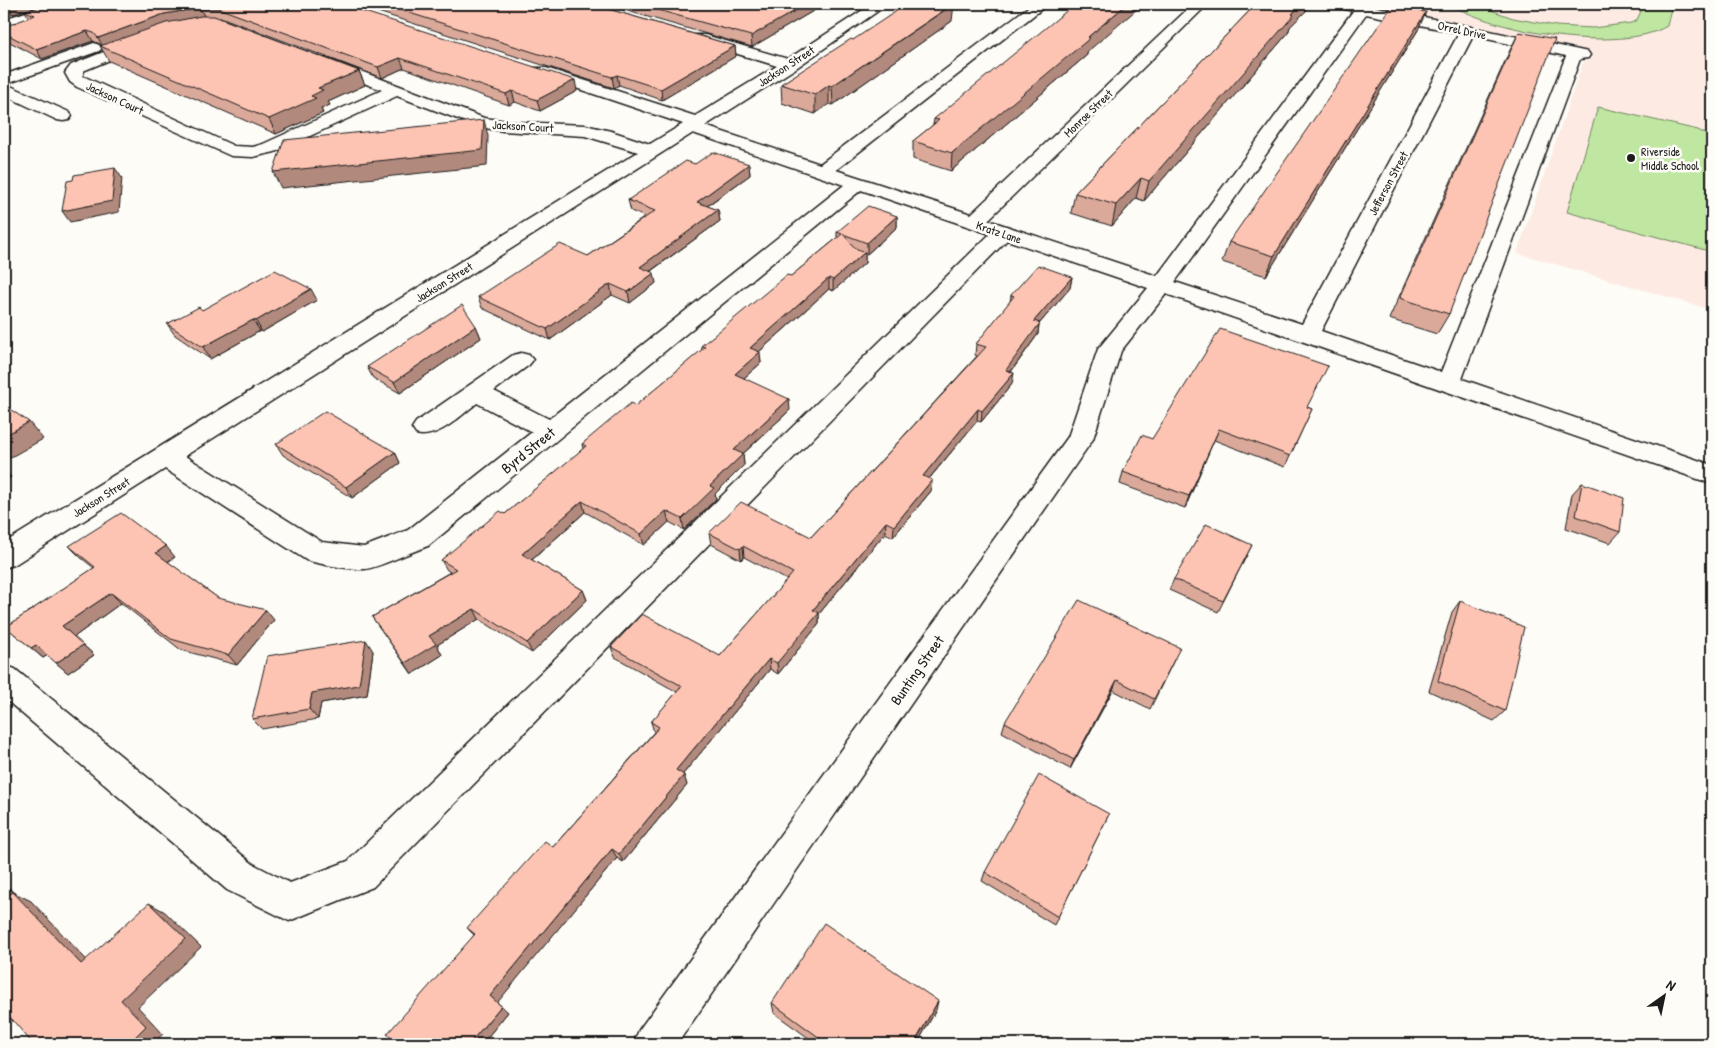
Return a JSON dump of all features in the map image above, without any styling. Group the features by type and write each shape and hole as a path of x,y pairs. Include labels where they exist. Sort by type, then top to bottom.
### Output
{"street":[{"path":"4,24 65,4"},
{"path":"851,4 877,7"},
{"path":"823,171 1041,4"},
{"name":"Monroe Street","path":"974,223 1201,4"},
{"name":"Orrel Drive","path":"1342,4 1579,54 1449,383"},
{"name":"Jackson Street","path":"4,557 790,65 877,7"},
{"name":"Bunting Street","path":"653,1044 1080,439 1110,349 1161,286 1363,8"},
{"name":"Jefferson Street","path":"1308,334 1468,31"},
{"name":"Jackson Court","path":"4,80 148,34 77,68 73,73 83,84 231,151 253,152 269,148 396,90"},
{"path":"686,34 790,65"},
{"name":"Jackson Court","path":"314,59 480,122 498,127 577,129 608,135 652,151"},
{"name":"Kratz Lane","path":"530,68 1003,233 1308,334 1712,475"},
{"path":"4,89 63,116"},
{"name":"Byrd Street","path":"166,457 316,552 365,558 418,538 858,183"},
{"path":"4,679 240,877 289,902 360,874 1003,233"},
{"path":"425,428 521,360"},
{"path":"476,392 551,431"}],"shaded area":[{"name":"Riverside Middle School","path":"1355,4 1712,4 1712,310 1517,253 1583,62 1582,51"}],"green space":[{"path":"1450,4 1474,4 1513,18 1556,26 1593,28 1631,23 1637,20 1644,4 1672,4 1667,26 1646,34 1620,38 1590,39 1526,31 1470,14"},
{"path":"1598,107 1698,130 1712,137 1712,252 1567,212"}],"building":[{"path":"49,4 340,4 575,80 537,100 512,91 506,94 400,58 378,67 218,8 200,8 164,14 98,38 94,33 87,31 36,49 4,33 4,27 35,15 25,11"},
{"path":"381,4 591,4 735,46 661,89 617,75 612,77"},
{"path":"636,4 807,4 751,36"},
{"path":"907,4 953,4 832,86 829,85 815,95 781,84 851,39 853,40"},
{"path":"1075,4 1127,4 1088,37 1090,38 952,153 913,141 939,120 934,119"},
{"path":"1256,4 1301,4 1292,14 1294,15 1149,181 1141,178 1116,205 1075,193"},
{"path":"1392,6 1426,12 1274,256 1229,242"},
{"path":"201,16 214,16 359,71 318,88 323,90 311,96 316,98 269,119 100,46 166,23"},
{"path":"1519,32 1555,39 1449,314 1400,298"},
{"path":"484,120 482,150 273,172 284,140"},
{"path":"713,152 749,164 697,202 718,210 640,267 654,273 628,292 610,284 547,329 478,297 560,244 588,256 655,211 628,200 686,161 695,164"},
{"path":"115,168 112,201 62,211 67,181 73,180 74,175"},
{"path":"868,206 897,216 867,243 843,234 855,248 865,252 833,280 829,278 750,348 760,352 735,374 789,399 734,450 743,454 710,486 714,488 682,519 666,511 641,534 582,501 522,554 583,590 527,643 474,609 429,636 436,644 405,663 372,617 456,569 441,560 500,511 505,514 586,446 582,444 631,403 635,406 705,347 701,346 787,275 791,276 842,234 837,232"},
{"path":"1038,265 1072,277 1034,321 1040,323 1006,370 1014,373 982,411 978,409 923,476 932,480 894,526 886,522 813,610 819,613 777,663 769,659 676,770 684,775 619,854 612,849 490,996 501,1006 469,1044 398,1044 387,1034 475,934 467,928 545,841 553,847 659,727 651,722 682,686 611,647 642,614 720,656 793,573 743,546 740,549 709,533 741,502 811,537 986,347 976,344 1014,296 1011,295"},
{"path":"275,270 311,289 256,321 253,320 203,347 167,324 199,307 202,310"},
{"path":"462,305 476,326 394,382 367,367"},
{"path":"1220,329 1328,366 1307,407 1312,409 1290,456 1219,429 1189,496 1123,472 1142,435 1152,439"},
{"path":"4,405 29,422 4,436"},
{"path":"325,411 395,452 346,487 276,444"},
{"path":"1582,483 1624,498 1620,532 1576,516"},
{"path":"121,513 166,546 156,553 218,598 266,610 228,655 171,639 111,593 62,626 83,645 56,663 36,645 31,648 6,627 95,567 69,546"},
{"path":"1206,524 1252,545 1223,601 1174,579"},
{"path":"1079,600 1180,648 1154,699 1117,680 1074,760 1005,722"},
{"path":"1460,601 1524,627 1505,711 1438,681"},
{"path":"366,640 359,685 312,693 309,709 252,719 267,656"},
{"path":"1039,775 1109,814 1058,917 985,872"},
{"path":"4,892 8,896 13,892 81,964 149,903 186,939 121,1000 146,1026 128,1044 33,1044 4,1010"},
{"path":"824,923 938,1001 914,1044 828,1044 772,1003"}],"place":[{"name":"Riverside Middle School","path":"1631,158"}]}
